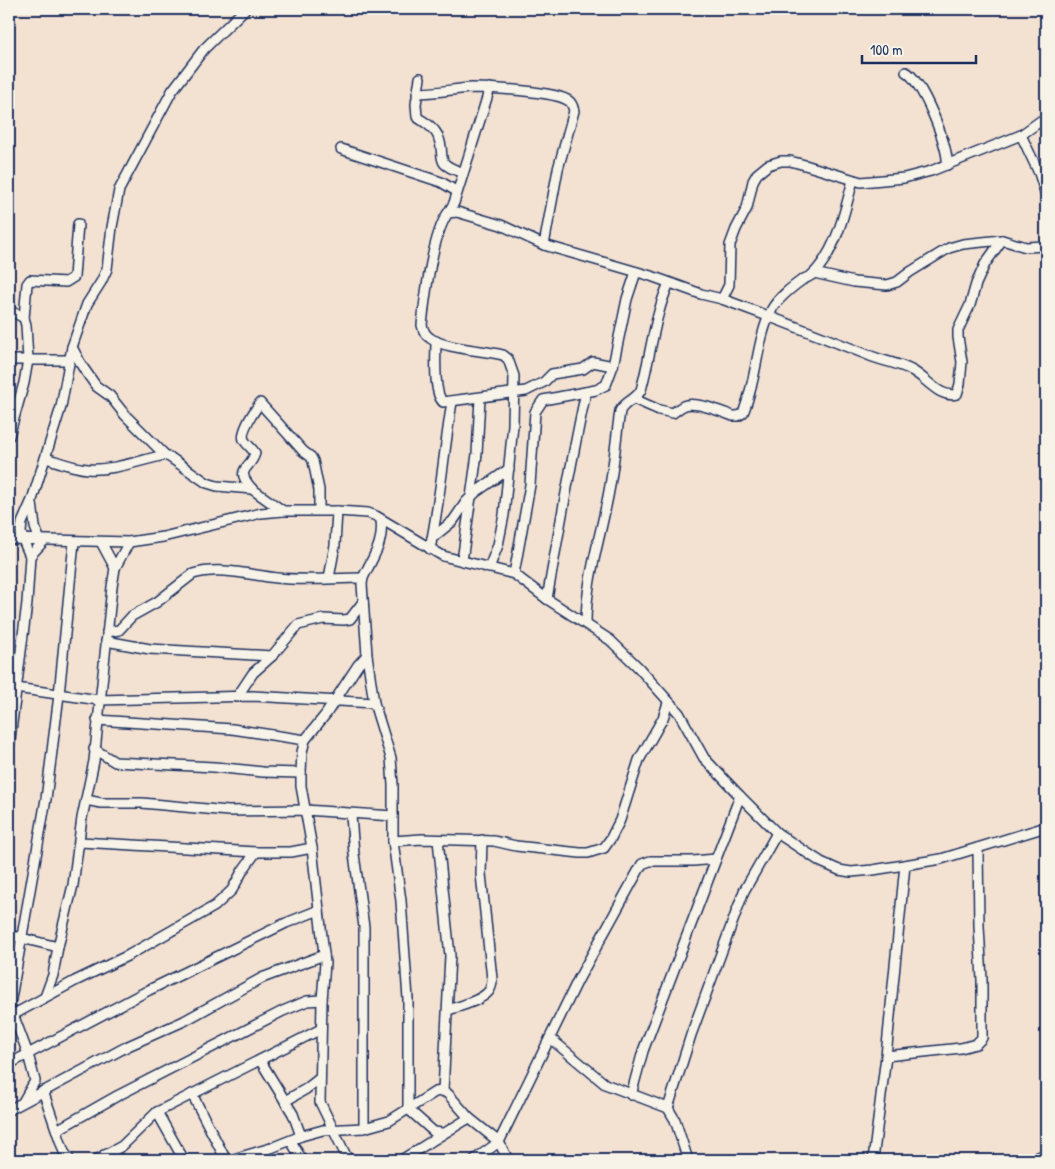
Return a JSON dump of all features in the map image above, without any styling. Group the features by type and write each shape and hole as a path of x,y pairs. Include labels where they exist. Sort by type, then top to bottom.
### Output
{"street":[{"path":"9,747 13,687 27,603 30,556 23,540 22,523 32,500 61,407 72,347 87,304 102,282 107,269 119,190 172,91 204,49 245,9"},
{"path":"906,72 914,78 936,123 948,154 947,164"},
{"path":"420,78 417,93 417,117 430,125 438,137 442,161 451,169 462,172"},
{"path":"417,93 490,88 556,96 568,100 574,111 558,169 544,245"},
{"path":"489,568 502,529 509,469 514,392 514,376 511,365 508,358 503,355 436,341 427,336 422,325 428,282 441,226 454,203 456,191 490,88"},
{"path":"722,299 729,285 730,245 736,229 748,208 753,181 762,169 774,162 790,161 853,180 871,182 917,176 1021,135 1046,117"},
{"path":"1021,135 1036,166 1046,195"},
{"path":"341,149 441,182 456,191"},
{"path":"634,399 659,410 673,413 689,404 700,405 733,416 738,416 743,412 769,316 790,288 814,273 828,253 845,209 853,180"},
{"path":"448,213 457,212 501,225 544,245 722,299 912,370 942,392 949,394 957,394 960,384 962,362 958,330 970,305 976,284 985,264 1002,240"},
{"path":"9,434 24,383 28,360 24,318 28,284 30,280 66,282 74,277 78,224"},
{"path":"814,273 854,282 880,285 893,284 950,248 963,244 1002,240 1026,247 1046,246"},
{"path":"514,574 530,485 535,412 543,400 596,390 606,385 613,366 627,299 636,272"},
{"path":"586,624 589,577 609,491 620,411 627,402 638,396 641,390 658,310 669,283"},
{"path":"9,312 24,318"},
{"path":"436,341 437,390 439,398 443,402 480,398 535,388 552,374 583,369 593,362 613,366"},
{"path":"72,347 96,386 110,396 125,415 165,455 206,483 252,489"},
{"path":"9,360 70,360"},
{"path":"548,599 562,525 569,471 586,392"},
{"path":"462,561 477,454 480,398"},
{"path":"430,549 452,402"},
{"path":"283,511 252,489 246,482 244,473 245,467 255,453 244,440 243,435 260,403 313,461 319,490 319,510"},
{"path":"46,458 75,467 89,469 107,468 165,455"},
{"path":"432,538 453,521 471,497 509,469"},
{"path":"32,500 35,527 42,541"},
{"path":"9,539 129,542 163,537 262,513 319,510 368,513 443,556 514,574 610,640 623,652 684,722 704,758 776,833 821,862 838,870 852,872 941,859 1046,826"},
{"path":"330,578 335,545 337,511"},
{"path":"381,520 383,533 381,541 363,578 363,602 367,655 374,703 391,758 392,841 401,901 408,999 408,1109 434,1132 442,1133"},
{"path":"30,556 42,541"},
{"path":"23,1102 32,1090 35,1081 28,1054 10,1014 46,799 59,695 74,542"},
{"path":"101,542 115,568"},
{"path":"45,997 53,975 80,842 94,750 115,568 129,542"},
{"path":"107,636 119,630 132,616 157,602 193,574 200,572 238,572 279,578 363,578"},
{"path":"237,697 253,673 272,656 298,625 315,620 344,620 350,618 363,602"},
{"path":"107,636 150,649 272,656"},
{"path":"348,1160 320,1102 322,1000 325,963 312,848 300,786 302,752 305,740 367,655"},
{"path":"13,687 99,700 237,697 374,703"},
{"path":"392,841 482,840 580,854 604,848 620,820 639,760 663,718 668,704"},
{"path":"97,720 232,729 305,740"},
{"path":"94,750 115,762 214,767 263,772 301,772"},
{"path":"631,1095 643,1051 740,796"},
{"path":"86,800 101,803 142,803 228,811 305,810 351,815 393,816"},
{"path":"351,815 365,936 364,1128"},
{"path":"668,1108 691,1036 744,891 776,833"},
{"path":"438,840 440,876 450,956 443,1091"},
{"path":"448,1010 470,1003 488,993 491,985 481,874 482,840"},
{"path":"80,842 256,852 290,852 312,848"},
{"path":"886,1056 961,1048 976,1044 982,1038 978,848"},
{"path":"10,1014 128,955 215,906 232,890 256,852"},
{"path":"474,1160 498,1142 578,980 642,864 650,861 716,859"},
{"path":"873,1160 886,1056 905,865"},
{"path":"9,1064 149,990 286,923 319,910"},
{"path":"9,935 58,946"},
{"path":"9,1110 128,1046 184,1021 262,978 324,955"},
{"path":"57,1130 117,1096 283,1011 307,1001 322,1000"},
{"path":"96,1160 122,1146 157,1112 321,1029"},
{"path":"550,1038 605,1084 668,1108 675,1120 688,1160"},
{"path":"260,1060 293,1114 301,1136"},
{"path":"285,1100 306,1089 320,1078"},
{"path":"43,1091 64,1152 69,1160"},
{"path":"230,1160 301,1136 332,1129 364,1128 389,1121 435,1092 443,1091 448,1094 468,1118 498,1142 508,1160"},
{"path":"192,1094 226,1160"},
{"path":"157,1112 184,1160"},
{"path":"401,1160 468,1118"},
{"path":"291,1140 302,1160"},
{"path":"262,1160 267,1149"},
{"path":"1030,1160 1046,1154"},
{"path":"104,1155 123,1160"}]}
